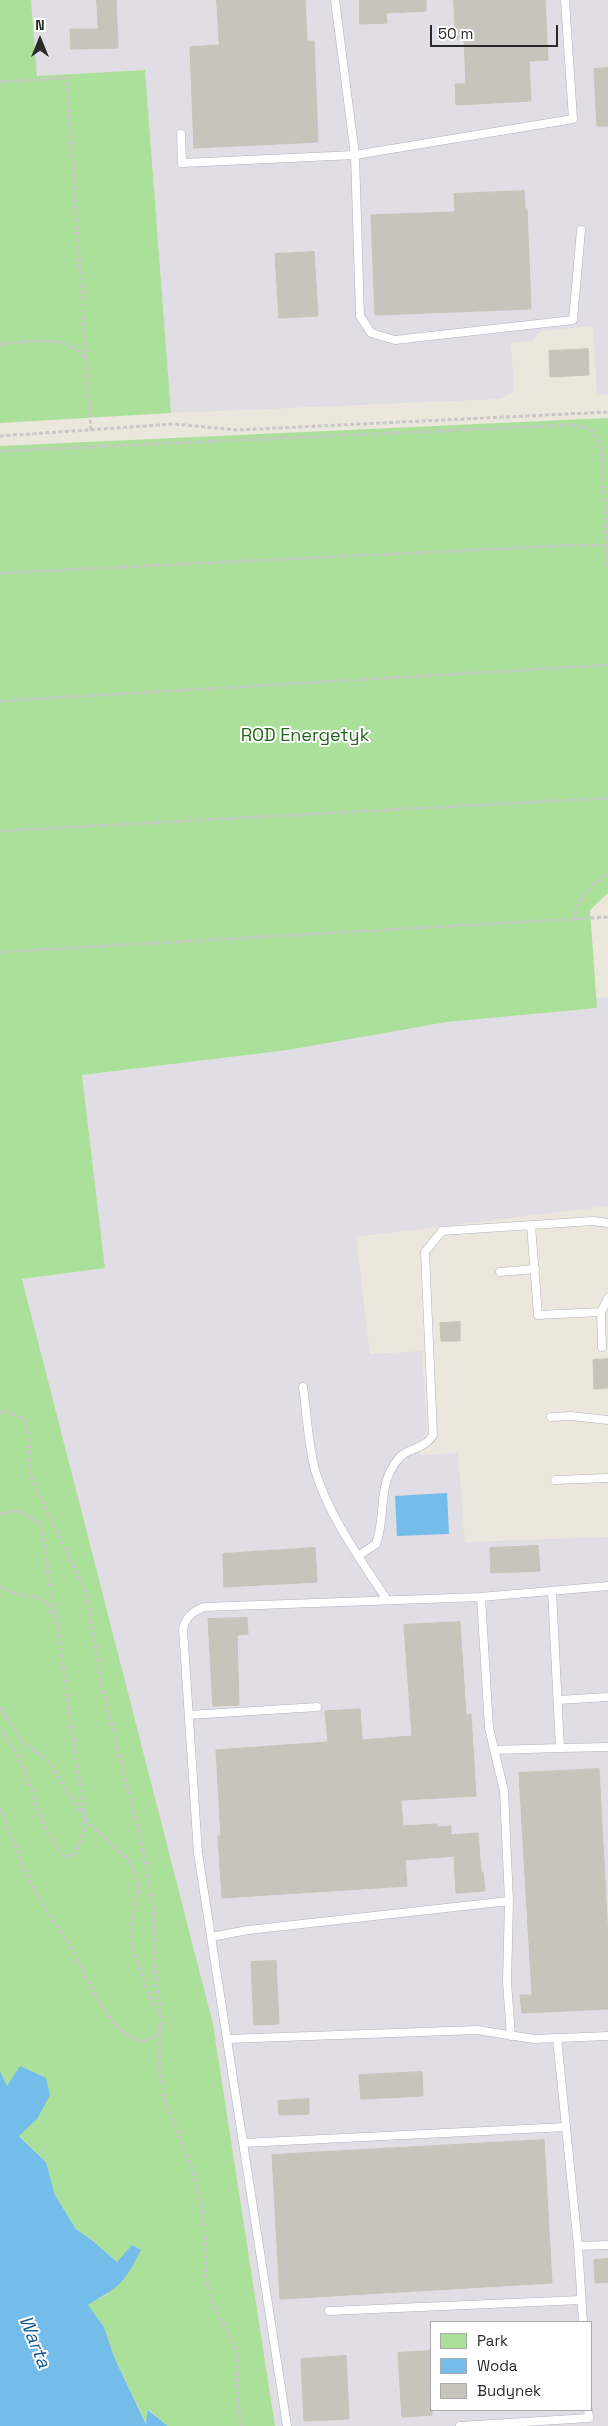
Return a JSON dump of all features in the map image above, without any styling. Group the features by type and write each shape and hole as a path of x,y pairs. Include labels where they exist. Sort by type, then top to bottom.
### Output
{"lane":[{"path":"336,0 354,155 360,316 371,333 396,340 573,320 581,230"},
{"path":"181,134 182,163 354,155 572,119 564,0"},
{"path":"358,1556 376,1544 383,1518 382,1495 386,1481 400,1457 428,1444 434,1435 425,1252 442,1231 593,1221 608,1223"},
{"path":"531,1225 538,1315 601,1312"},
{"path":"500,1272 534,1269"},
{"path":"602,1347 601,1312 608,1298"},
{"path":"302,1387 315,1469 325,1498 358,1556 388,1600"},
{"path":"551,1417 571,1416 608,1420"},
{"path":"555,1480 608,1478"},
{"path":"287,2426 198,1853 183,1629 186,1620 193,1612 204,1607 481,1597 608,1586"},
{"path":"552,1591 560,1748"},
{"path":"481,1597 489,1728 504,1791 509,1901 507,1982 511,2036"},
{"path":"558,1700 608,1697"},
{"path":"189,1716 318,1708"},
{"path":"494,1750 608,1747"},
{"path":"211,1937 248,1930 509,1901"},
{"path":"227,2039 478,2030 534,2039 608,2036"},
{"path":"558,2038 578,2246 583,2321"},
{"path":"243,2143 566,2127"},
{"path":"578,2246 608,2245"},
{"path":"329,2311 581,2300"},
{"path":"460,2426 589,2418 588,2411"}],"path":[{"path":"0,82 67,78 91,430"},
{"path":"0,344 61,342 78,349 87,362"},
{"path":"0,436 174,424 237,430 608,412"},
{"path":"0,451 570,425 586,426 595,433 601,444 608,568"},
{"path":"0,572 576,545 607,546"},
{"path":"0,701 608,665"},
{"path":"0,831 608,798"},
{"path":"575,920 575,910 582,897 608,872"},
{"path":"0,952 608,917"},
{"path":"0,1412 7,1411 25,1420 29,1439 32,1478 86,1592 102,1686 149,1878 153,1904 156,1987 161,2023 159,2039 160,2076 164,2096 191,2166 200,2199 206,2242 206,2279 212,2306 231,2337 237,2353 238,2405 241,2426"},
{"path":"0,1514 18,1511 39,1523 46,1549 48,1578 56,1616 84,1814 84,1831 76,1853 65,1858 52,1845 26,1775 11,1743 0,1728"},
{"path":"0,1587 16,1594 39,1598 47,1603 50,1612 56,1616"},
{"path":"0,1707 23,1742 50,1763 66,1791 92,1826 129,1860 136,1873 138,1889 132,1940 136,1960 161,2023 154,2036 146,2041 135,2040 122,2031 100,2004 74,1953 44,1908 27,1875 0,1808"}],"shaded area":[{"path":"31,0 608,0 608,394 597,395 593,326 541,331 532,341 511,342 514,392 500,399 171,413 145,70 37,76"},
{"path":"608,997 608,1206 356,1237 370,1354 422,1351 427,1430 420,1442 420,1455 458,1453 465,1542 608,1537 608,2426 275,2426 213,2024 22,1279 105,1268 82,1075 288,1050 447,1022 596,1008 596,998"}],"green space":[{"path":"0,0 31,0 37,76 145,70 171,413 0,423"},
{"name":"ROD Energetyk","path":"608,418 608,893 590,910 597,1008 447,1022 288,1050 82,1075 105,1268 22,1279 213,2024 275,2426 168,2426 149,2410 147,2425 114,2357 104,2327 87,2305 108,2294 117,2262 76,2229 55,2195 46,2162 19,2135 37,2119 7,2087 0,2071 0,446"}],"water":[{"path":"447,1493 449,1534 397,1536 395,1496"},
{"name":"Warta","path":"20,2066 46,2078 50,2095 37,2119 19,2136 46,2162 55,2195 76,2229 117,2262 132,2245 141,2250 120,2283 88,2305 104,2327 114,2357 146,2424 148,2410 168,2426 0,2426 0,2071 7,2086"}],"building":[{"path":"97,0 116,0 118,48 71,49 70,29 98,29"},
{"path":"217,0 305,0 307,41 314,41 318,142 194,148 190,47 219,45"},
{"path":"360,0 426,0 426,11 386,13 387,23 360,24"},
{"path":"454,0 545,0 548,60 529,61 531,101 456,105 455,84 466,84 464,39 456,39"},
{"path":"608,68 608,126 597,126 594,69"},
{"path":"524,191 525,209 527,209 531,309 375,315 371,215 455,212 454,194"},
{"path":"314,252 318,316 279,318 275,254"},
{"path":"588,349 589,375 550,377 549,351"},
{"path":"460,1322 460,1341 441,1341 440,1323"},
{"path":"608,1359 608,1388 594,1389 593,1360"},
{"path":"538,1546 540,1571 491,1573 490,1548"},
{"path":"315,1548 317,1582 224,1587 223,1554"},
{"path":"247,1618 248,1634 237,1635 239,1705 213,1706 208,1619"},
{"path":"460,1622 466,1715 471,1714 476,1796 401,1800 403,1826 437,1824 437,1827 451,1826 451,1835 478,1833 481,1872 483,1872 485,1891 456,1893 454,1856 405,1860 407,1886 222,1898 218,1836 221,1836 216,1750 328,1742 325,1711 360,1709 362,1740 412,1736 404,1625"},
{"path":"599,1769 608,1938 608,2009 522,2013 520,1995 532,1995 519,1773"},
{"path":"276,1961 279,2024 254,2025 251,1962"},
{"path":"422,2072 423,2096 361,2099 359,2075"},
{"path":"309,2099 309,2114 279,2115 278,2101"},
{"path":"544,2140 552,2283 280,2299 272,2155"},
{"path":"608,2259 608,2282 595,2283 594,2260"},
{"path":"430,2351 430,2411 432,2411 432,2415 402,2417 398,2353"},
{"path":"346,2356 349,2419 304,2421 301,2359"}]}
